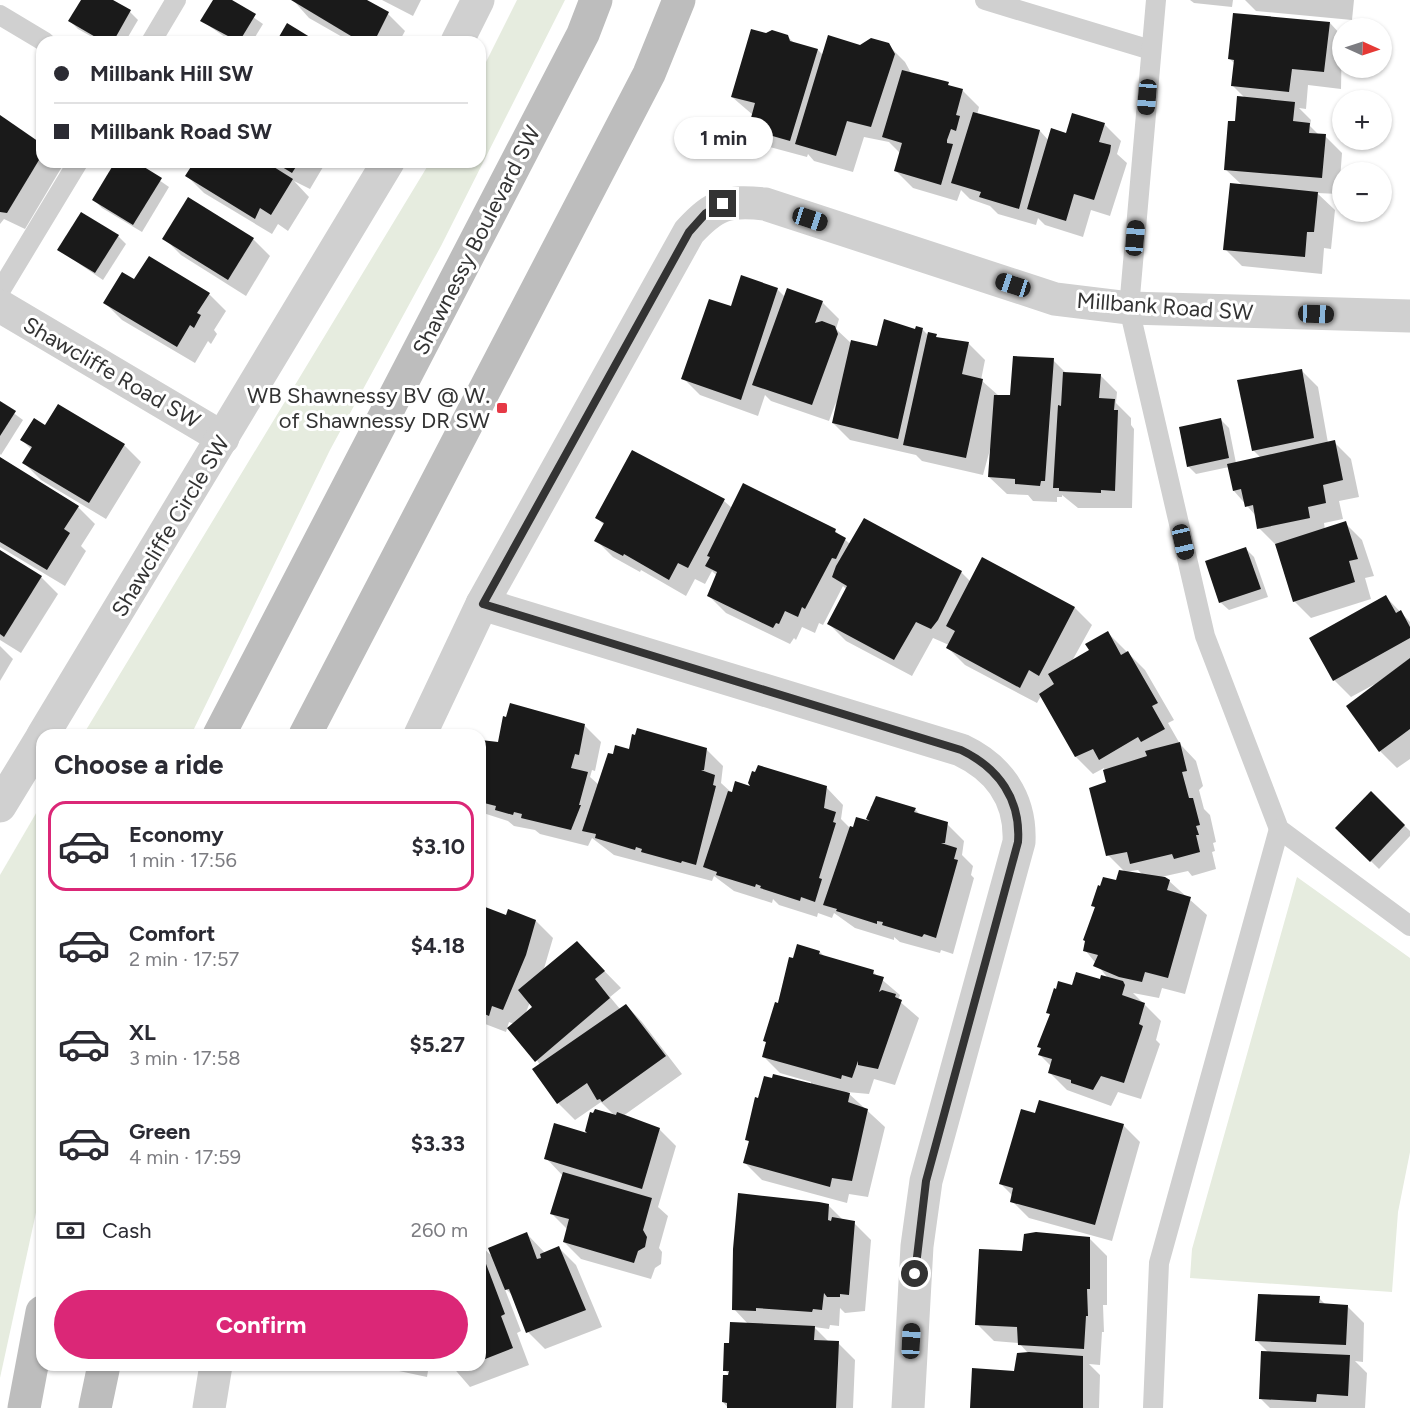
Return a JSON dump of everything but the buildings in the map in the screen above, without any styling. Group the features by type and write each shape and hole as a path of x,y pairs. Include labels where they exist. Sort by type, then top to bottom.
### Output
{"main road":[{"name":"Shawnessy Boulevard SW","path":"222,729 577,44 596,0"},
{"path":"308,729 648,74 679,0"},
{"path":"24,1408 36,1344"},
{"path":"96,1408 103,1371"}],"street":[{"path":"460,36 478,0"},
{"name":"Shawcliffe Circle SW","path":"47,729 384,168"},
{"name":"Millbank Road SW","path":"423,729 483,604 689,232 706,213 723,204 743,202 765,204 1055,298 1129,308 1410,314"},
{"name":"Shawcliffe Road SW","path":"0,306 223,438"},
{"path":"483,604 961,750 980,759 994,770 1005,786 1015,805 1019,827 1018,842 926,1181 917,1246 908,1408"},
{"name":"Shawcliffe Circle SW","path":"0,807 36,748"},
{"path":"209,1408 215,1371"}],"lane":[{"path":"155,36 176,0"},
{"path":"985,0 1151,50"},
{"path":"1156,0 1129,308 1204,636 1279,830 1410,926"},
{"path":"0,15 36,37"},
{"path":"0,291 74,168"},
{"path":"1153,1408 1159,1263 1279,830"}],"shaded area":[{"path":"517,0 565,0 486,157 486,62"},
{"path":"426,168 480,168 441,246 330,450 194,729 87,729"},
{"path":"36,813 36,1213 0,1378 0,875"},
{"path":"1297,877 1410,958 1410,1152 1398,1212 1392,1292 1190,1278 1192,1249"}],"place":[{"name":"WB Shawnessy BV @ W. of Shawnessy DR SW","path":"502,408"}],"route":[{"path":"723,204 706,213 689,232 483,604 961,750 980,759 994,770 1005,786 1015,805 1019,827 1018,842 926,1181 915,1274"}]}
